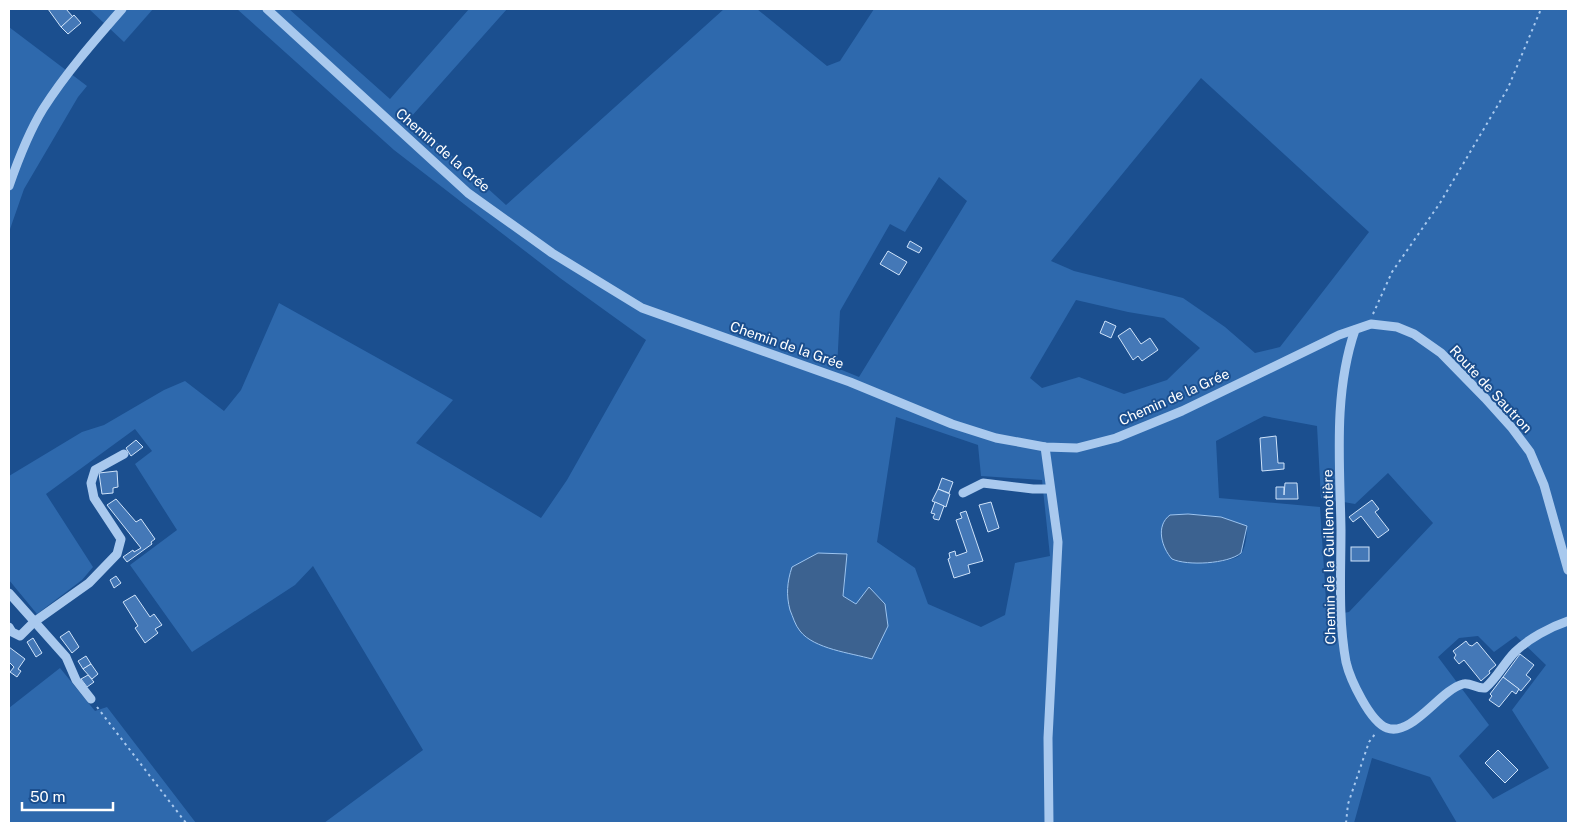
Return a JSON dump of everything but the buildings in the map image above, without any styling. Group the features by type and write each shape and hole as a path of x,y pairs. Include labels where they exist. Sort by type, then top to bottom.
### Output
{"street":[{"path":"9,186 43,110 84,52 122,9"},
{"name":"Chemin de la Grée","path":"267,9 468,193 552,253 642,308 850,382 952,424 996,438 1046,447 1077,448 1116,438 1182,411 1312,347 1371,324"},
{"name":"Route de Sautron","path":"1371,324 1397,327 1414,334 1441,354 1512,428 1530,452 1544,485 1568,570"},
{"name":"Chemin de la Guillemotière","path":"1355,330 1342,380 1342,623 1347,663 1351,678 1370,712 1381,725"},
{"path":"1046,447 1058,542 1048,738 1049,823"},
{"path":"9,627 12,632 20,636 34,622 89,583 117,554 121,539 94,498 91,483 95,470 124,454"},
{"path":"963,493 983,483 1033,489 1050,489"},
{"path":"9,593 66,657 76,680 91,699"},
{"path":"1381,725 1389,729 1404,726 1415,721 1449,691 1464,683 1485,688 1515,652 1527,642 1568,621"}],"path":[{"path":"1371,324 1372,317 1392,272 1440,203 1508,88 1541,9"},
{"path":"91,699 186,823"},
{"path":"1346,823 1348,804 1369,742 1381,725"}],"shaded area":[{"path":"89,9 153,9 124,42"},
{"path":"237,9 289,9 390,99 469,9 507,9 410,118 506,205 724,9 757,9 827,66 840,61 874,9 1568,9 1568,823 1457,823 1430,777 1372,758 1354,823 324,823 423,750 313,566 295,585 192,652 130,565 177,530 135,464 152,451 135,429 46,494 93,567 82,580 37,614 9,580 9,476 82,432 104,425 164,390 185,381 224,411 241,390 279,303 453,400 416,443 541,518 567,480 646,340 560,278 394,150","holes":["1201,78 1369,232 1280,347 1255,353 1225,327 1183,298 1074,271 1051,261","939,177 967,201 859,377 837,368 840,311 890,224 905,232","1076,300 1164,318 1200,348 1167,380 1124,394 1079,377 1042,388 1030,378","1264,416 1317,426 1321,498 1355,504 1388,473 1433,523 1349,612 1327,616 1320,507 1219,498 1216,441","896,417 978,445 981,476 1042,480 1050,556 1015,563 1005,615 981,627 928,604 915,568 877,542","1188,514 1221,517 1247,526 1245,546 1239,556 1233,559 1206,563 1187,563 1173,560 1174,515","789,577 845,580 843,596 856,604 869,587 872,659 787,597","1478,636 1494,652 1516,636 1546,665 1512,710 1549,768 1493,799 1459,756 1489,725 1438,657 1459,638"]},
{"path":"9,27 87,86 78,97 24,189 9,232"},
{"path":"1188,514 1221,517 1247,526 1241,553 1227,560 1207,563 1187,563 1172,559 1163,543 1161,531 1163,525 1170,515"},
{"path":"818,553 847,554 843,596 856,604 869,587 885,604 888,626 872,659 823,646 806,637 797,626 790,610 788,599 790,573 792,567"},
{"path":"60,668 95,711 107,707 196,823 9,823 9,708"}]}
